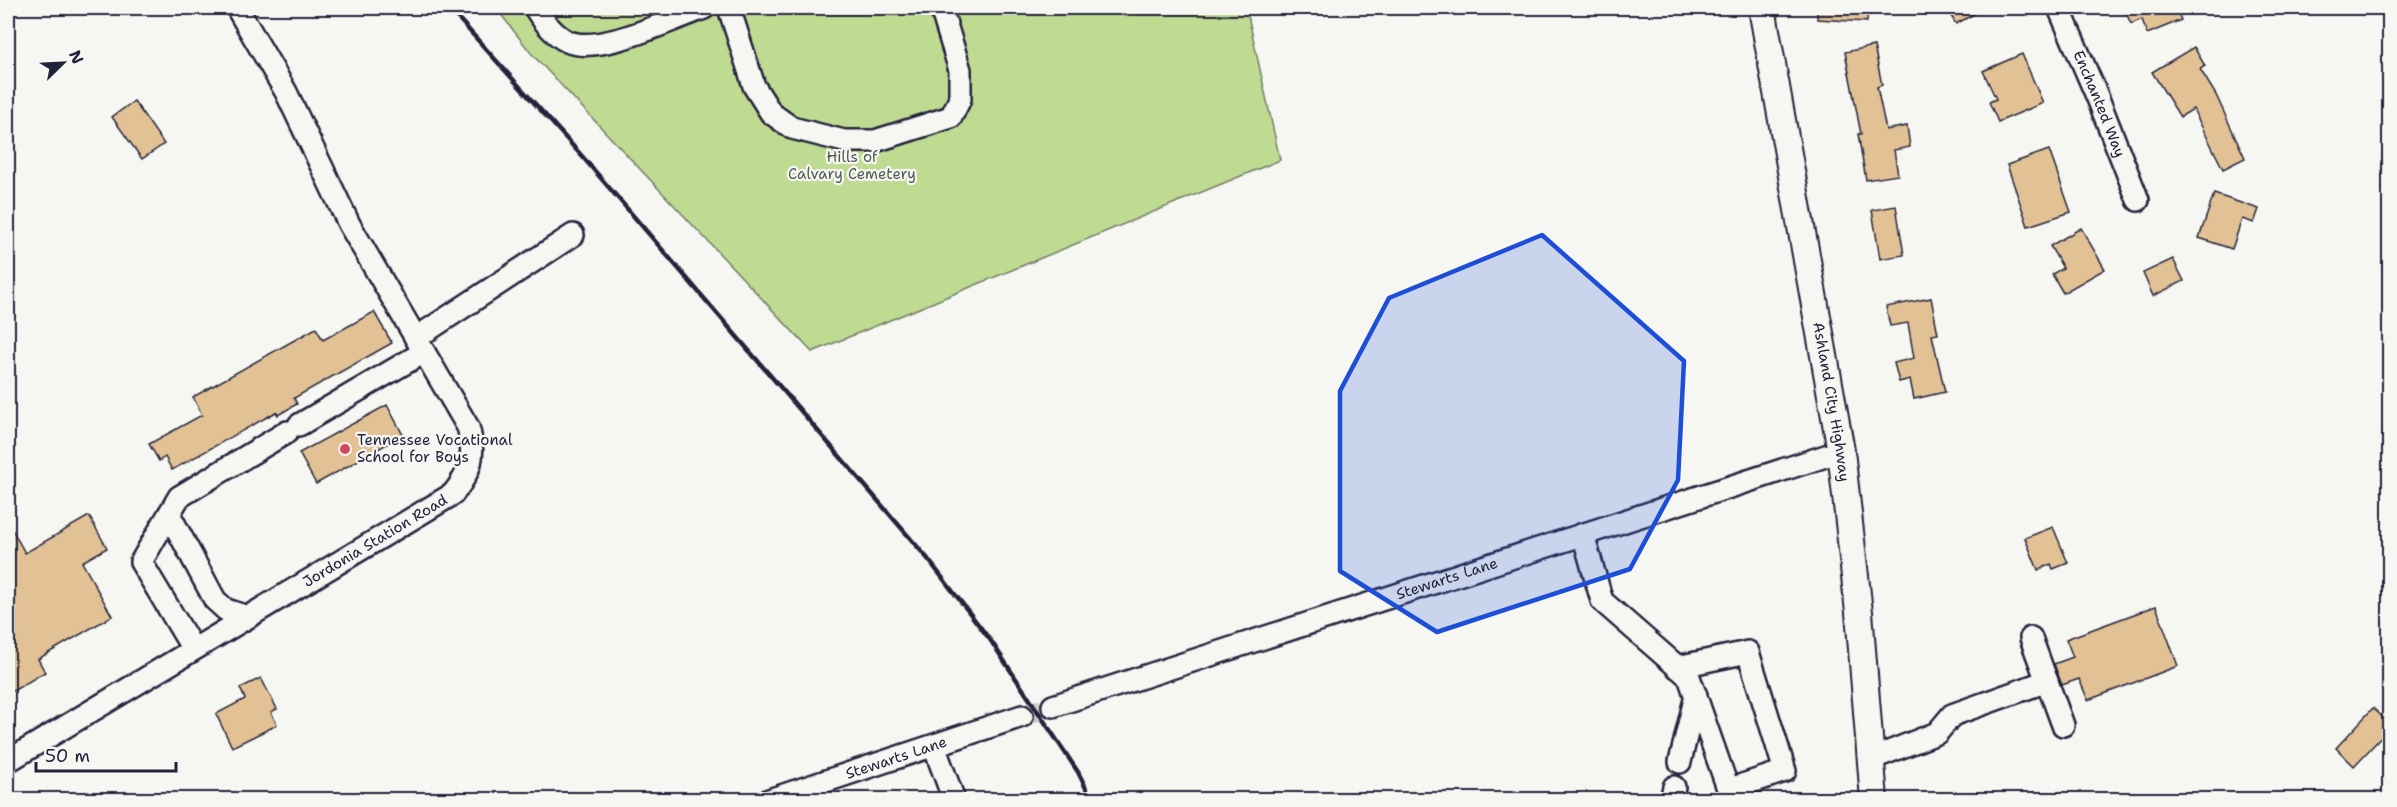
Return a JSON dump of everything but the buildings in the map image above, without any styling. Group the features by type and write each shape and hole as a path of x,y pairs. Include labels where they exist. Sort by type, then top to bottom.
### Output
{"main road":[{"name":"Ashland City Highway","path":"1762,8 1841,451 1859,612 1874,800"}],"street":[{"name":"Jordonia Station Road","path":"8,761 453,494 465,479 472,459 472,441 468,427 349,224 286,92 237,8"},
{"path":"535,8 543,21 567,41 593,46 704,8"},
{"path":"729,8 754,86 771,113 792,128 844,141 875,141 951,117 960,99 960,70 940,8"},
{"name":"Enchanted Way","path":"2059,8 2138,200"},
{"path":"193,649 141,562 179,496 293,428 420,345 573,235"},
{"name":"Stewarts Lane","path":"1053,706 1841,451"},
{"path":"169,514 215,600 226,610 248,616"},
{"path":"1583,534 1602,601 1677,667 1689,677 1731,794 1785,771 1748,652 1677,667"},
{"path":"2031,639 2063,725"},
{"path":"1870,759 1937,733 1952,715 2047,681"},
{"path":"1680,762 1695,695"},
{"name":"Stewarts Lane","path":"768,800 1022,716"},
{"path":"934,746 954,800"}],"highlighted area":[{"path":"1542,235 1684,361 1678,480 1630,569 1437,632 1340,571 1340,391 1389,298"}],"green space":[{"name":"Hills of Calvary Cemetery","path":"496,8 1260,8 1247,11 1280,160 812,352 531,53"}],"tunnel":[{"path":"1022,716 1053,706"}],"railway":[{"path":"449,8 581,155 928,559 991,641 1078,772 1092,800"}],"place":[{"name":"Tennessee Vocational School for Boys","path":"345,449"}]}
